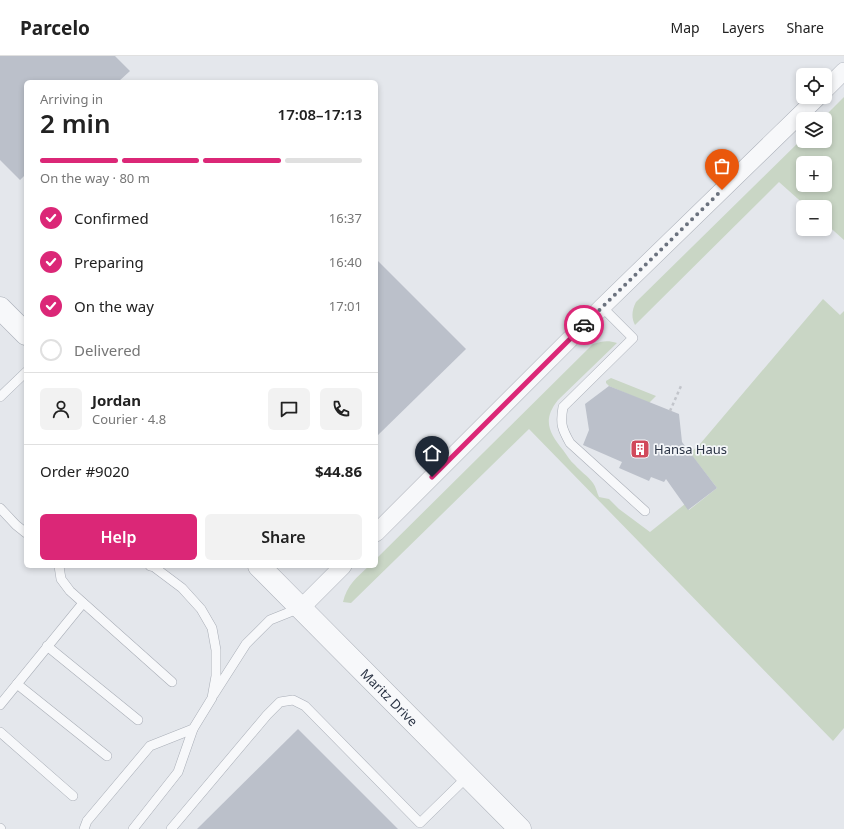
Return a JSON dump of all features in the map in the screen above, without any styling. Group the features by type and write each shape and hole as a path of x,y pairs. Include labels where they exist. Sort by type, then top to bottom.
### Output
{"street":[{"path":"832,83 844,71"},
{"path":"378,531 602,307 811,104"},
{"path":"0,308 24,332"},
{"name":"Maritz Drive","path":"261,568 520,829"},
{"path":"301,608 341,568"}],"lane":[{"path":"602,307 633,338 563,407 561,420 564,432 570,443 646,511"},
{"path":"0,397 24,374"},
{"path":"0,508 24,531"},
{"path":"58,568 61,579 70,591 172,682"},
{"path":"155,568 182,588 201,609 212,628 216,650 216,676 212,698"},
{"path":"0,704 83,603"},
{"path":"133,829 178,772 193,729 246,644 270,620 301,608"},
{"path":"47,646 138,720"},
{"path":"17,684 107,756"},
{"path":"171,829 267,715 280,702 294,700 305,706 423,826 468,776"},
{"path":"84,829 87,821 150,746 193,729"},
{"path":"0,732 73,796"}],"path":[{"path":"670,411 681,386"}],"green space":[{"path":"844,97 844,240 832,229 832,200 799,200 779,182 635,325 632,314 636,302 796,145 796,148 832,148 832,112 829,112"},
{"path":"823,299 840,315 844,311 844,728 833,741 529,429 351,603 343,602 347,591 357,578 367,568 378,568 378,557 593,344 608,341 617,343 558,400 550,414 549,426 554,438 572,462 593,483 599,497 609,499 619,509 650,532 685,504 689,510 717,488 690,453 700,444"},
{"path":"611,378 656,396 649,403 609,386 606,381"}],"building":[{"path":"0,56 115,56 130,71 120,80 24,80 24,176 20,180 0,160"},
{"path":"378,261 466,349 378,435"},
{"name":"Hansa Haus","path":"609,386 679,414 682,442 717,488 688,510 666,479 664,482 651,477 649,481 619,468 622,462 583,445 589,430 585,404"},
{"path":"298,729 398,829 197,829"}],"way so far":[{"path":"584,325 722,190"}],"place":[{"name":"Hansa Haus","path":"640,449"}],"route":[{"path":"432,477 584,325"}]}
